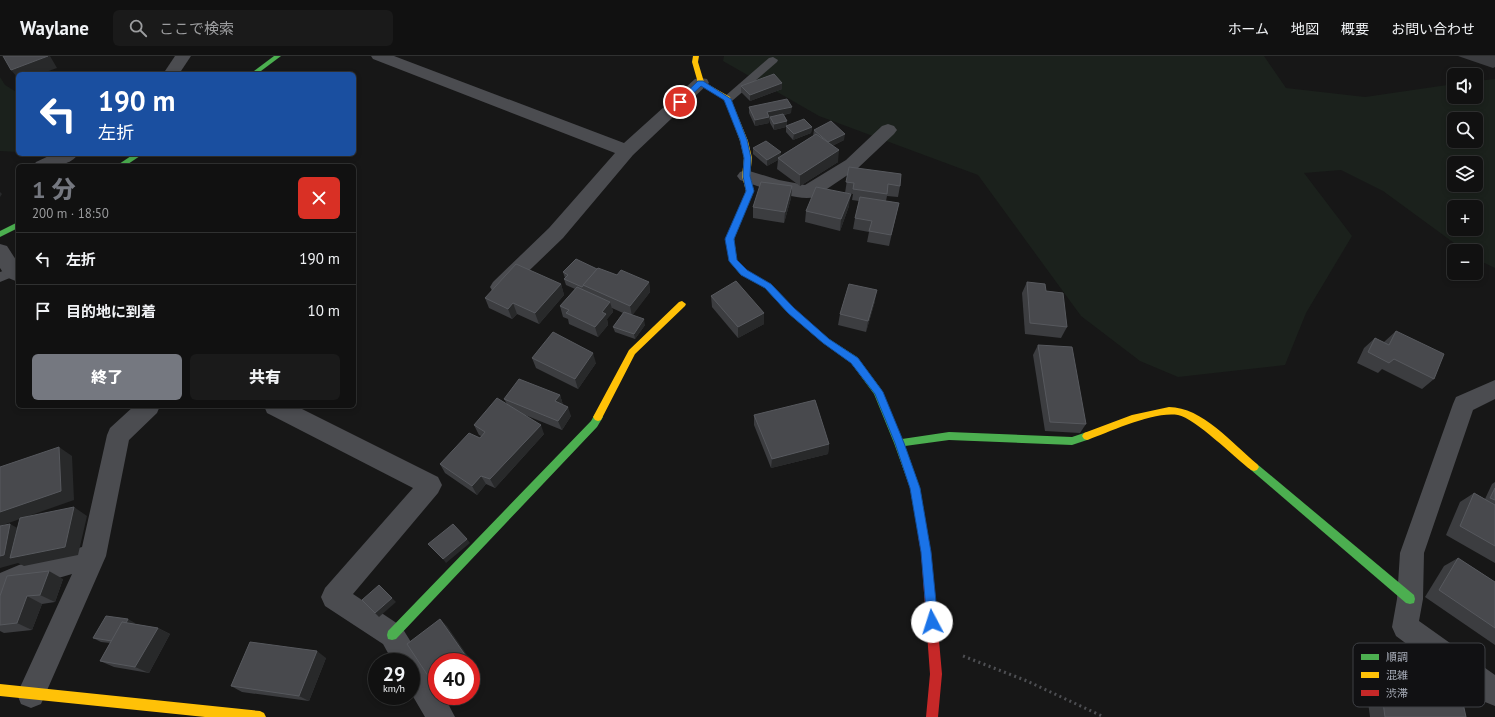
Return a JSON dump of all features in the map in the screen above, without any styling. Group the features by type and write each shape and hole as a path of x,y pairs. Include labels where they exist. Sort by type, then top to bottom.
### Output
{"main road":[{"path":"256,72 278,56"},
{"path":"696,56 695,62 700,83 728,99 744,140 748,158 746,176 750,191 730,239 733,261 744,273 768,286 791,311 826,341 854,360 878,392 899,443 915,488 926,552 936,674 932,717"},
{"path":"123,164 136,156"},
{"path":"0,234 16,226"},
{"path":"392,635 594,424 632,352 682,304"},
{"path":"899,443 948,436 1072,441 1161,411 1180,411 1195,418 1410,599"},
{"path":"0,690 260,717"}],"street":[{"path":"172,72 182,56"},
{"path":"379,56 627,151"},
{"path":"490,298 556,233 627,151 700,83"},
{"path":"746,176 777,186 808,192 852,164 888,130"},
{"path":"46,164 64,156"},
{"path":"0,251 10,274"},
{"path":"1427,643 1405,627 1410,599 1412,553 1464,404 1495,389"},
{"path":"31,694 93,556 118,435 147,408"},
{"path":"279,408 430,485 334,597 392,635 403,653"},
{"path":"0,585 19,577 93,556"},
{"path":"420,682 441,717"},
{"path":"1485,685 1495,692"}],"lane":[{"path":"728,99 773,60"}],"path":[{"path":"934,646 1027,681 1104,717"}],"shaded area":[{"path":"724,56 1264,56 1286,88 1365,97 1447,85 1447,104 1483,104 1483,80 1495,79 1495,268 1483,262 1483,244 1455,244 1383,191 1341,170 1304,173 1352,236 1306,313 1285,365 1178,377 1140,361 1081,316 978,175 819,116 723,61"},
{"path":"0,77 5,85 16,92 16,152 0,151"}],"building":[{"path":"3,56 48,56 11,70"},
{"path":"774,74 782,83 750,95 741,86"},
{"path":"787,99 792,107 767,112 769,117 755,120 749,107"},
{"path":"783,114 787,121 774,124 770,117"},
{"path":"804,119 812,127 794,134 786,126"},
{"path":"831,121 845,134 828,142 814,130"},
{"path":"816,134 839,150 800,175 778,158"},
{"path":"766,141 781,152 767,160 753,148"},
{"path":"849,167 901,174 900,186 888,184 887,194 853,189 854,183 846,182"},
{"path":"761,182 792,186 785,212 753,207"},
{"path":"816,187 851,194 841,219 806,211"},
{"path":"860,197 899,203 891,235 869,231 872,221 855,218"},
{"path":"576,259 597,269 582,287 564,279 568,275 563,272"},
{"path":"516,264 561,284 535,313 513,303 508,309 485,298"},
{"path":"598,268 617,275 621,270 649,282 630,306 583,285"},
{"path":"736,281 764,313 738,327 711,296"},
{"path":"1027,282 1045,284 1046,291 1063,293 1067,327 1030,323"},
{"path":"849,284 877,290 868,321 840,314"},
{"path":"577,287 610,302 602,312 606,314 595,327 566,313 569,310 560,306"},
{"path":"624,312 644,319 634,334 613,327"},
{"path":"1396,331 1444,354 1434,379 1394,359 1389,363 1368,352 1375,338 1389,345"},
{"path":"553,332 593,353 575,379 532,358"},
{"path":"1038,345 1072,347 1086,424 1050,422"},
{"path":"519,379 560,395 555,401 568,407 558,421 504,399"},
{"path":"497,398 541,425 490,479 481,476 472,486 440,464 469,433 480,438 485,432 474,425"},
{"path":"815,400 829,444 772,459 754,415"},
{"path":"59,447 61,491 0,512 0,467"},
{"path":"1495,488 1495,500 1490,498"},
{"path":"1474,493 1495,505 1495,546 1460,526"},
{"path":"74,507 65,547 10,558 20,518"},
{"path":"10,524 4,555 0,556 0,526"},
{"path":"453,524 467,539 443,559 428,544"},
{"path":"1458,558 1495,582 1495,628 1439,590"},
{"path":"49,571 40,595 27,596 17,623 0,625 0,596 7,576"},
{"path":"379,585 392,598 375,613 362,600"},
{"path":"106,616 128,619 126,623 122,622 112,641 93,638"},
{"path":"440,619 464,653 428,653 428,676 420,664 420,653 413,653 407,644"},
{"path":"122,622 158,628 135,667 100,661"},
{"path":"250,642 317,651 299,696 231,686"},
{"path":"1384,707 1464,707 1466,717 1385,717"}],"traffic: fast":[{"path":"256,72 278,56"},
{"path":"123,164 136,156"},
{"path":"742,210 730,239 733,261 744,273 768,286 791,311 826,341 854,360 878,392 899,443 915,488 923,536"},
{"path":"0,234 16,226"},
{"path":"392,635 594,424 598,417"},
{"path":"899,443 949,436 1072,441 1087,436"},
{"path":"1254,467 1410,599"}],"traffic: slow":[{"path":"696,56 695,62 701,83 728,99 744,141 748,158 746,176 750,191 742,210"},
{"path":"598,417 632,352 682,304"},
{"path":"1087,436 1145,415 1178,411 1196,419 1254,467"},
{"path":"0,690 260,717"}],"traffic: jam":[{"path":"923,536 926,552 936,674 932,717"}],"route":[{"path":"680,102 700,83 728,99 734,118 744,140 748,158 746,176 750,191 730,239 733,261 744,273 768,286 791,311 826,341 854,360 878,392 899,443 915,488 926,552 932,622"}]}
